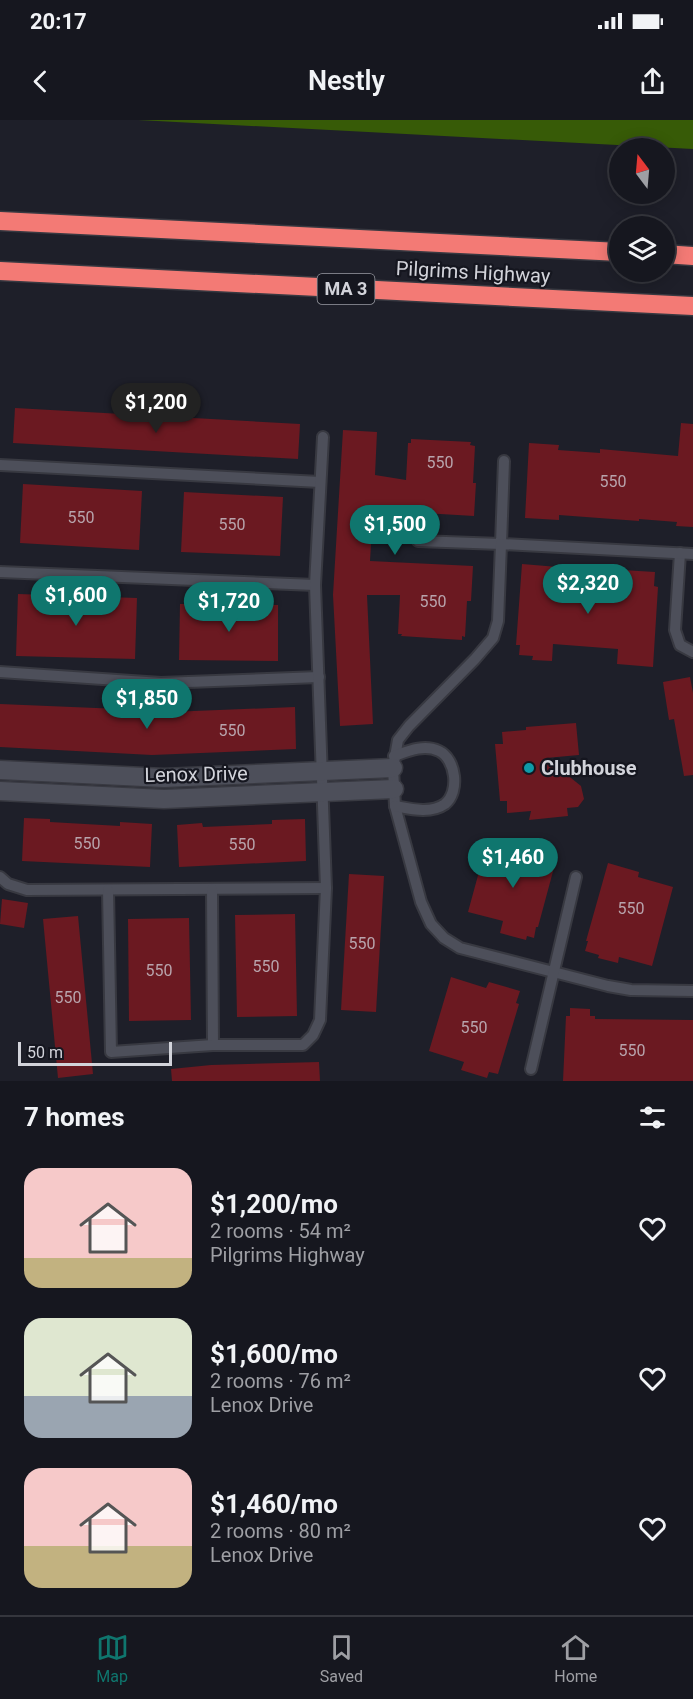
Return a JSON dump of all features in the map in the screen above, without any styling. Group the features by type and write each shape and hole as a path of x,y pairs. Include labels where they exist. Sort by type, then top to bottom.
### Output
{"highway":[{"name":"Pilgrims Highway","path":"0,221 609,251"},
{"path":"675,255 693,256"},
{"name":"Pilgrims Highway","path":"0,271 693,306"}],"street":[{"name":"Lenox Drive","path":"0,770 164,778 322,772 393,762"},
{"name":"Lenox Drive","path":"0,790 164,799 323,792 395,798"}],"lane":[{"path":"108,890 111,1052 213,1045 303,1045 313,1035 320,1020 326,888 315,585 323,437"},
{"path":"504,461 498,621 493,638 409,726 398,740 393,762 395,798 421,902 431,924 444,939 460,948 631,990 693,991"},
{"path":"0,465 320,482"},
{"path":"418,540 693,554"},
{"path":"680,553 675,630 680,645 693,652"},
{"path":"0,572 315,585"},
{"path":"0,672 162,683 319,677"},
{"path":"393,762 416,748 439,751 447,757 454,781 452,794 446,803 440,806 420,810 395,798"},
{"path":"0,877 8,884 27,890 326,888"},
{"path":"531,1069 576,877"},
{"path":"212,889 213,1045"}],"green space":[{"path":"138,120 693,120 693,149 675,148 675,138 609,138 609,145"}],"building":[{"path":"15,408 300,424 298,459 13,443"},
{"path":"681,423 693,424 693,527 676,526 677,522 639,519 639,521 559,515 559,520 525,518 529,443 559,445 558,450 600,453 600,449 678,456"},
{"path":"343,430 377,432 375,475 406,480 408,443 411,443 411,439 471,442 470,445 475,446 473,483 476,483 474,516 373,510 370,561 473,566 471,601 467,601 465,637 462,636 462,640 401,636 402,634 398,634 400,595 367,595 373,724 340,726 333,595"},
{"path":"23,484 142,491 139,550 20,543"},
{"path":"184,492 283,497 280,556 181,552"},
{"path":"522,564 558,567 557,580 620,585 622,570 655,572 654,586 658,587 653,667 617,664 618,649 553,644 552,661 532,660 533,656 519,655 520,645 516,645"},
{"path":"18,594 137,598 135,659 16,656"},
{"path":"180,604 278,605 278,661 179,660"},
{"path":"690,677 693,693 693,775 684,776 674,719 669,720 663,682"},
{"path":"0,704 144,710 144,713 295,707 296,749 152,755 0,747"},
{"name":"Clubhouse","path":"576,723 579,755 546,758 581,786 584,799 578,807 567,808 568,816 529,820 531,811 507,813 507,801 500,801 495,744 503,744 502,732 526,730 526,727"},
{"path":"24,818 50,819 50,822 120,826 120,822 152,824 150,867 22,861"},
{"path":"305,819 306,861 179,867 177,825 202,823 203,827 272,824 272,820"},
{"path":"522,845 555,854 552,863 555,864 538,927 536,927 534,938 527,936 526,940 500,933 503,921 468,912 486,846 519,855"},
{"path":"608,863 639,872 638,877 673,887 652,966 619,957 618,963 598,958 599,955 585,951"},
{"path":"349,874 384,876 376,1012 341,1010"},
{"path":"2,899 28,903 24,928 0,924"},
{"path":"295,914 297,1016 237,1017 235,915"},
{"path":"78,916 93,1074 58,1078 43,919"},
{"path":"189,918 191,1020 129,1021 128,919"},
{"path":"451,977 486,988 489,982 520,991 516,1003 519,1004 498,1074 489,1072 487,1078 461,1070 464,1062 429,1051"},
{"path":"570,1008 590,1009 590,1016 595,1016 595,1019 693,1020 693,1081 563,1081 566,1016 570,1016"},
{"path":"319,1062 320,1081 172,1081 171,1069 211,1065"}],"place":[{"name":"Clubhouse","path":"529,768"}]}
